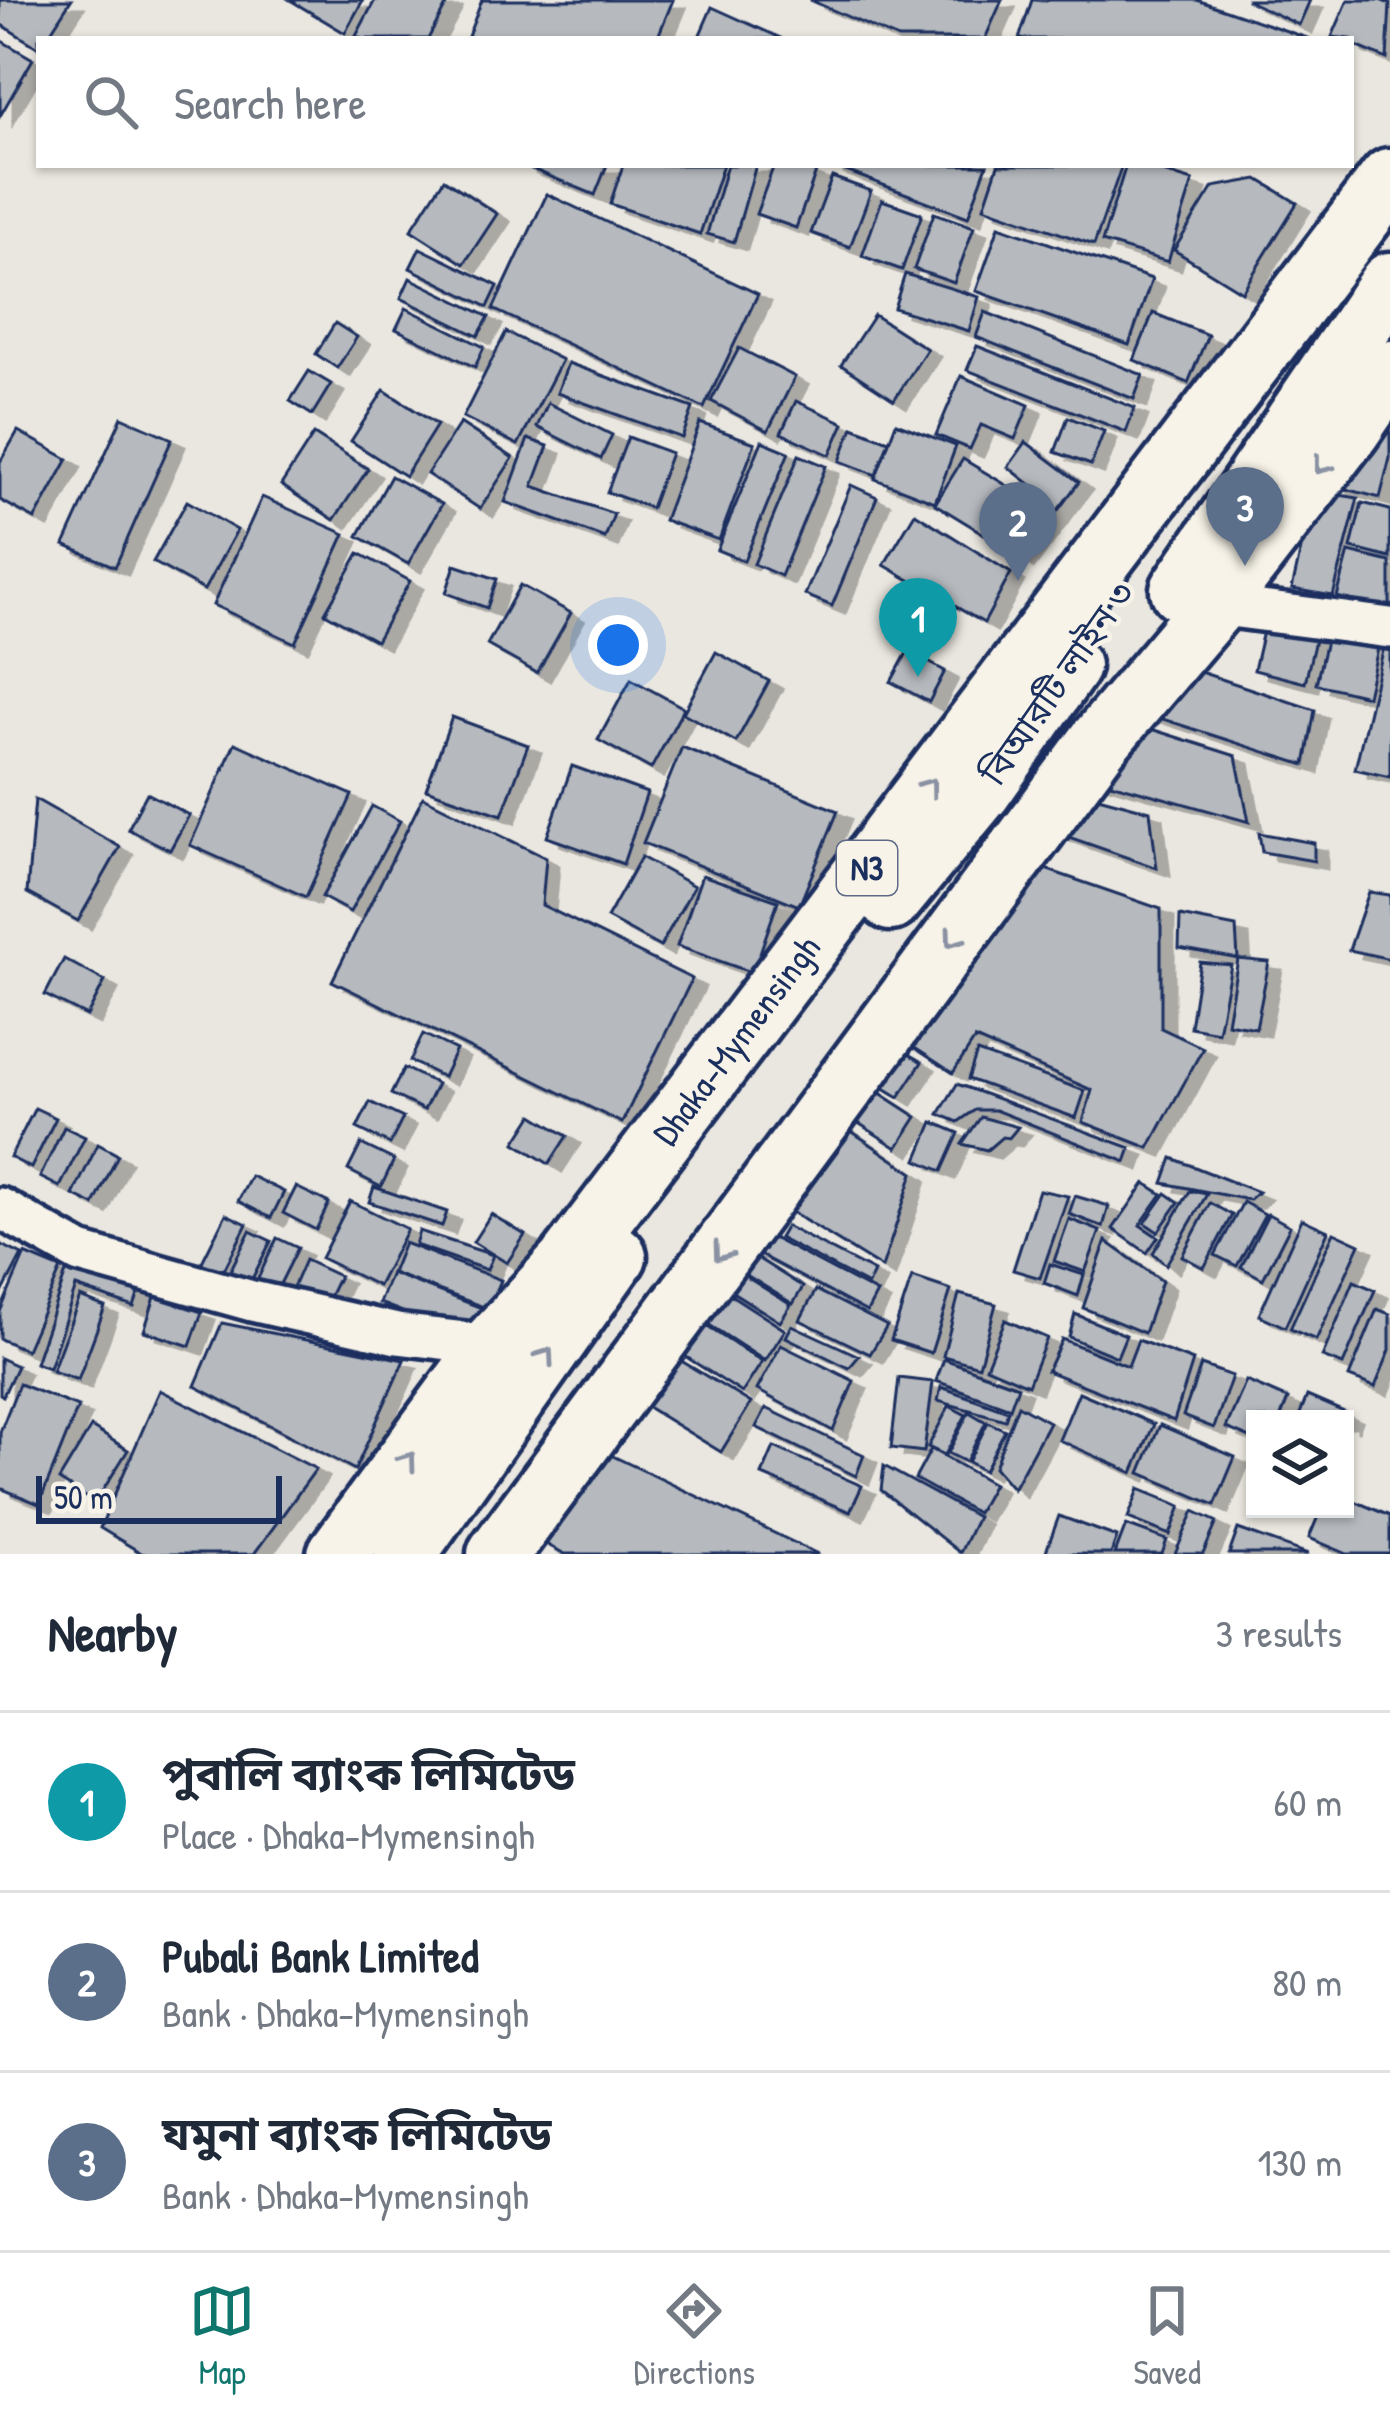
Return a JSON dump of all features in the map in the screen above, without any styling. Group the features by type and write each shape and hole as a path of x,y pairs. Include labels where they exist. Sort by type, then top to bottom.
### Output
{"highway":[{"name":"Dhaka-Mymensingh","path":"338,1554 492,1345 567,1264 1390,178"},
{"name":"বিআরটি লাইন ৩","path":"659,1194 981,791 1390,210"},
{"name":"বিআরটি লাইন ৩","path":"1099,742 1191,573 1390,283"},
{"path":"498,1554 1099,742 1215,605 1390,371"},
{"path":"567,1264 659,1194"},
{"path":"405,1554 659,1194"}],"street":[{"path":"1215,605 1390,628"},
{"path":"0,1208 80,1253 144,1271 397,1334 492,1345"}],"building":[{"path":"0,0 71,0 48,36 36,36 36,46 0,24"},
{"path":"290,0 363,0 345,33"},
{"path":"375,0 449,0 430,36 356,36"},
{"path":"482,0 673,0 658,36 468,36"},
{"path":"810,0 1002,0 986,36 891,36"},
{"path":"1032,0 1197,0 1301,36 1020,36"},
{"path":"1246,0 1310,0 1299,25"},
{"path":"1348,0 1390,4 1387,59 1354,45 1354,36 1332,36"},
{"path":"712,7 776,36 699,36"},
{"path":"0,40 33,59 0,116"},
{"path":"529,168 606,168 595,195"},
{"path":"622,168 722,168 700,234 610,204"},
{"path":"726,168 755,168 734,242 707,234"},
{"path":"773,168 816,172 796,228 756,214"},
{"path":"838,168 986,168 968,217"},
{"path":"997,168 1121,168 1094,245 984,207"},
{"path":"1125,168 1150,168 1193,181 1168,262 1102,242"},
{"path":"832,177 871,191 850,247 811,233"},
{"path":"444,179 497,214 464,264 411,230"},
{"path":"1258,179 1297,203 1242,292 1174,250 1213,187"},
{"path":"547,194 758,294 704,408 493,309"},
{"path":"882,200 922,214 902,270 862,256"},
{"path":"934,213 974,227 954,283 914,269"},
{"path":"999,226 1152,279 1129,345 976,291"},
{"path":"420,248 498,286 488,307 410,268"},
{"path":"905,274 979,297 969,331 894,308"},
{"path":"410,278 489,317 478,336 401,298"},
{"path":"406,308 484,347 475,367 396,329"},
{"path":"985,312 1143,375 1134,399 976,337"},
{"path":"1153,313 1208,335 1188,383 1134,360"},
{"path":"874,315 927,349 894,400 841,365"},
{"path":"335,323 357,337 337,368 316,354"},
{"path":"506,332 562,360 518,445 463,417"},
{"path":"977,346 1135,408 1126,432 967,370"},
{"path":"739,348 795,377 768,431 711,401"},
{"path":"568,363 693,408 682,438 557,393"},
{"path":"309,371 331,384 312,415 290,401"},
{"path":"961,376 1029,405 1015,439 981,425 970,449 936,435"},
{"path":"384,390 437,425 405,476 351,441"},
{"path":"796,401 844,423 830,455 781,433"},
{"path":"548,403 612,435 601,459 537,427"},
{"path":"1390,413 1390,458 1380,498 1335,486"},
{"path":"122,417 172,439 115,567 64,545"},
{"path":"1068,417 1104,431 1091,465 1055,452"},
{"path":"460,423 513,458 480,509 427,474"},
{"path":"700,423 755,443 719,540 664,520"},
{"path":"896,423 956,446 935,502 875,479"},
{"path":"853,427 889,441 876,475 840,461"},
{"path":"18,431 68,459 35,519 0,500 0,462"},
{"path":"314,434 368,469 334,520 281,485"},
{"path":"628,437 671,453 651,508 607,492"},
{"path":"528,439 548,446 533,486 614,514 605,538 505,502"},
{"path":"762,441 789,452 744,561 717,550"},
{"path":"1026,442 1079,482 1021,560 992,538 1031,485 1008,467"},
{"path":"799,455 826,466 781,576 754,564"},
{"path":"963,459 1011,488 984,534 935,504"},
{"path":"391,476 442,504 408,564 358,536"},
{"path":"851,485 877,497 832,606 805,595"},
{"path":"1314,491 1358,498 1333,596 1292,589"},
{"path":"262,497 345,534 295,643 213,605"},
{"path":"187,501 237,530 204,590 153,562"},
{"path":"1362,503 1390,510 1390,558 1351,548"},
{"path":"915,513 1011,573 984,623 884,565"},
{"path":"1349,552 1390,562 1390,610 1337,597"},
{"path":"359,553 410,581 376,641 325,613"},
{"path":"455,565 497,579 487,608 446,593"},
{"path":"520,585 571,613 537,673 487,645"},
{"path":"1266,618 1317,631 1305,683 1254,670"},
{"path":"1328,632 1379,644 1367,696 1316,684"},
{"path":"1384,647 1390,649 1390,777 1355,769"},
{"path":"908,651 945,671 929,702 891,682"},
{"path":"716,652 769,681 736,742 683,713"},
{"path":"1155,657 1315,710 1305,765 1119,705"},
{"path":"631,679 684,708 651,769 598,740"},
{"path":"452,717 528,745 502,815 426,789"},
{"path":"1113,717 1236,756 1249,822 1075,773"},
{"path":"235,743 352,795 306,897 190,845"},
{"path":"682,747 838,811 799,906 643,843"},
{"path":"572,766 647,793 623,864 547,837"},
{"path":"1065,788 1150,811 1157,868 1040,827"},
{"path":"147,793 189,815 170,850 128,829"},
{"path":"423,797 546,858 542,905 692,979 622,1123 332,981"},
{"path":"35,799 120,847 78,921 27,893"},
{"path":"372,806 400,821 350,912 322,897"},
{"path":"1259,833 1314,843 1314,861 1262,852"},
{"path":"641,857 694,886 660,947 607,918"},
{"path":"1022,861 1161,909 1161,1028 1203,1048 1149,1148 1083,1122 1092,1090 975,1039 953,1073 904,1041"},
{"path":"702,875 778,901 753,973 677,946"},
{"path":"1369,892 1390,895 1390,959 1349,950"},
{"path":"1180,916 1236,927 1238,959 1179,948"},
{"path":"64,959 105,981 87,1016 45,995"},
{"path":"1238,959 1269,962 1256,1028 1227,1023"},
{"path":"1200,962 1231,965 1218,1032 1190,1027"},
{"path":"423,1034 456,1050 443,1077 410,1061"},
{"path":"898,1048 922,1062 899,1097 876,1083"},
{"path":"977,1052 1085,1091 1076,1118 968,1079"},
{"path":"404,1068 437,1084 424,1110 391,1094"},
{"path":"863,1082 917,1117 897,1148 843,1113"},
{"path":"957,1084 1131,1148 1126,1162 995,1110 975,1110 958,1122 939,1114"},
{"path":"370,1102 403,1118 390,1144 357,1128"},
{"path":"35,1108 56,1118 31,1168 10,1157"},
{"path":"533,1115 567,1136 549,1164 515,1143"},
{"path":"981,1117 1018,1127 987,1150 962,1144"},
{"path":"832,1118 913,1173 882,1268 772,1200"},
{"path":"933,1122 959,1133 942,1171 917,1160"},
{"path":"64,1127 85,1137 60,1187 40,1177"},
{"path":"98,1144 118,1155 94,1205 73,1195"},
{"path":"361,1144 394,1160 381,1187 348,1170"},
{"path":"1172,1158 1258,1192 1249,1200 1163,1183"},
{"path":"251,1176 284,1192 271,1218 238,1201"},
{"path":"1145,1183 1162,1194 1140,1225 1158,1237 1147,1253 1113,1229"},
{"path":"296,1187 329,1203 316,1230 283,1213"},
{"path":"374,1187 447,1212 442,1226 369,1202"},
{"path":"1039,1190 1068,1196 1040,1278 1013,1270"},
{"path":"1190,1191 1207,1194 1166,1265 1153,1253"},
{"path":"1166,1193 1179,1202 1158,1232 1145,1223"},
{"path":"1075,1196 1109,1206 1103,1227 1069,1214"},
{"path":"350,1201 407,1229 378,1286 321,1258"},
{"path":"1243,1202 1265,1214 1237,1266 1215,1255"},
{"path":"1210,1203 1232,1215 1204,1268 1182,1256"},
{"path":"226,1214 247,1224 222,1274 201,1264"},
{"path":"491,1214 525,1235 507,1263 473,1242"},
{"path":"1268,1214 1290,1226 1263,1279 1241,1267"},
{"path":"1069,1219 1100,1231 1085,1272 1054,1261"},
{"path":"1302,1219 1328,1231 1285,1327 1259,1315"},
{"path":"786,1226 874,1272 868,1285 779,1238"},
{"path":"776,1227 771,1237 877,1293 867,1312 743,1246"},
{"path":"250,1231 271,1241 246,1291 225,1281"},
{"path":"419,1231 493,1255 487,1270 415,1245"},
{"path":"1334,1232 1360,1244 1316,1340 1290,1329"},
{"path":"277,1238 298,1248 273,1298 253,1289"},
{"path":"1106,1241 1162,1281 1144,1333 1083,1308"},
{"path":"404,1243 501,1280 489,1309 392,1273"},
{"path":"0,1244 22,1255 0,1297"},
{"path":"746,1251 803,1287 793,1304 735,1268"},
{"path":"25,1254 61,1269 26,1350 0,1339 0,1312"},
{"path":"305,1260 339,1276 326,1303 293,1287"},
{"path":"69,1264 140,1289 134,1307 76,1287 49,1368 35,1363"},
{"path":"1050,1264 1084,1275 1078,1296 1044,1283"},
{"path":"734,1269 791,1305 780,1322 723,1286"},
{"path":"391,1273 487,1310 476,1340 379,1303"},
{"path":"912,1277 951,1290 931,1353 891,1340"},
{"path":"1354,1281 1375,1290 1343,1365 1322,1357"},
{"path":"720,1288 785,1330 765,1361 700,1319"},
{"path":"816,1290 887,1326 870,1354 800,1320"},
{"path":"959,1294 996,1304 979,1366 943,1356"},
{"path":"80,1297 105,1307 78,1380 52,1371"},
{"path":"155,1297 202,1312 190,1346 144,1331"},
{"path":"1377,1309 1390,1314 1390,1350 1375,1387 1349,1377"},
{"path":"1075,1314 1126,1335 1117,1357 1069,1337"},
{"path":"697,1320 762,1362 742,1393 677,1351"},
{"path":"1005,1320 1047,1338 1028,1385 986,1367"},
{"path":"222,1323 404,1360 355,1470 195,1386"},
{"path":"792,1325 859,1356 849,1368 786,1337"},
{"path":"1062,1339 1128,1366 1138,1340 1193,1361 1174,1421 1047,1371"},
{"path":"781,1345 854,1381 833,1431 757,1390"},
{"path":"668,1353 751,1403 721,1452 639,1402"},
{"path":"0,1358 17,1366 3,1396 0,1394"},
{"path":"944,1359 1018,1386 1010,1408 936,1381"},
{"path":"1201,1365 1232,1376 1214,1428 1183,1416"},
{"path":"899,1378 933,1382 924,1452 891,1448"},
{"path":"1246,1381 1288,1399 1284,1410 1246,1410 1246,1436 1226,1428"},
{"path":"19,1384 78,1407 39,1504 0,1488 0,1432"},
{"path":"941,1387 1008,1411 1005,1420 938,1401"},
{"path":"160,1390 316,1469 254,1554 143,1554 100,1528"},
{"path":"1079,1392 1154,1424 1133,1473 1059,1440"},
{"path":"1307,1396 1340,1410 1302,1410"},
{"path":"1018,1405 1049,1422 1013,1489 994,1467"},
{"path":"949,1406 966,1415 945,1455 928,1447"},
{"path":"766,1408 864,1455 856,1476 756,1427"},
{"path":"969,1412 986,1422 966,1462 948,1453"},
{"path":"988,1422 1005,1430 984,1471 968,1462"},
{"path":"1160,1425 1235,1457 1215,1505 1140,1473"},
{"path":"91,1427 128,1450 95,1503 59,1480"},
{"path":"774,1447 862,1486 850,1512 762,1475"},
{"path":"596,1448 818,1554 565,1554 546,1544"},
{"path":"931,1449 993,1484 977,1513 915,1479"},
{"path":"884,1466 977,1517 960,1553 881,1490"},
{"path":"1139,1489 1181,1506 1170,1535 1128,1518"},
{"path":"1354,1501 1390,1516 1390,1554 1347,1554 1309,1538 1317,1518 1354,1518"},
{"path":"1194,1511 1217,1522 1203,1554 1175,1554"},
{"path":"1059,1516 1117,1537 1111,1554 1045,1554"},
{"path":"1126,1525 1167,1540 1162,1554 1115,1554"},
{"path":"1238,1529 1308,1554 1229,1554"}],"place":[{"name":"যমুনা ব্যাংক লিমিটেড","path":"1245,566"},
{"name":"Pubali Bank Limited","path":"1018,581"},
{"name":"পুবালি ব্যাংক লিমিটেড","path":"918,677"}]}
